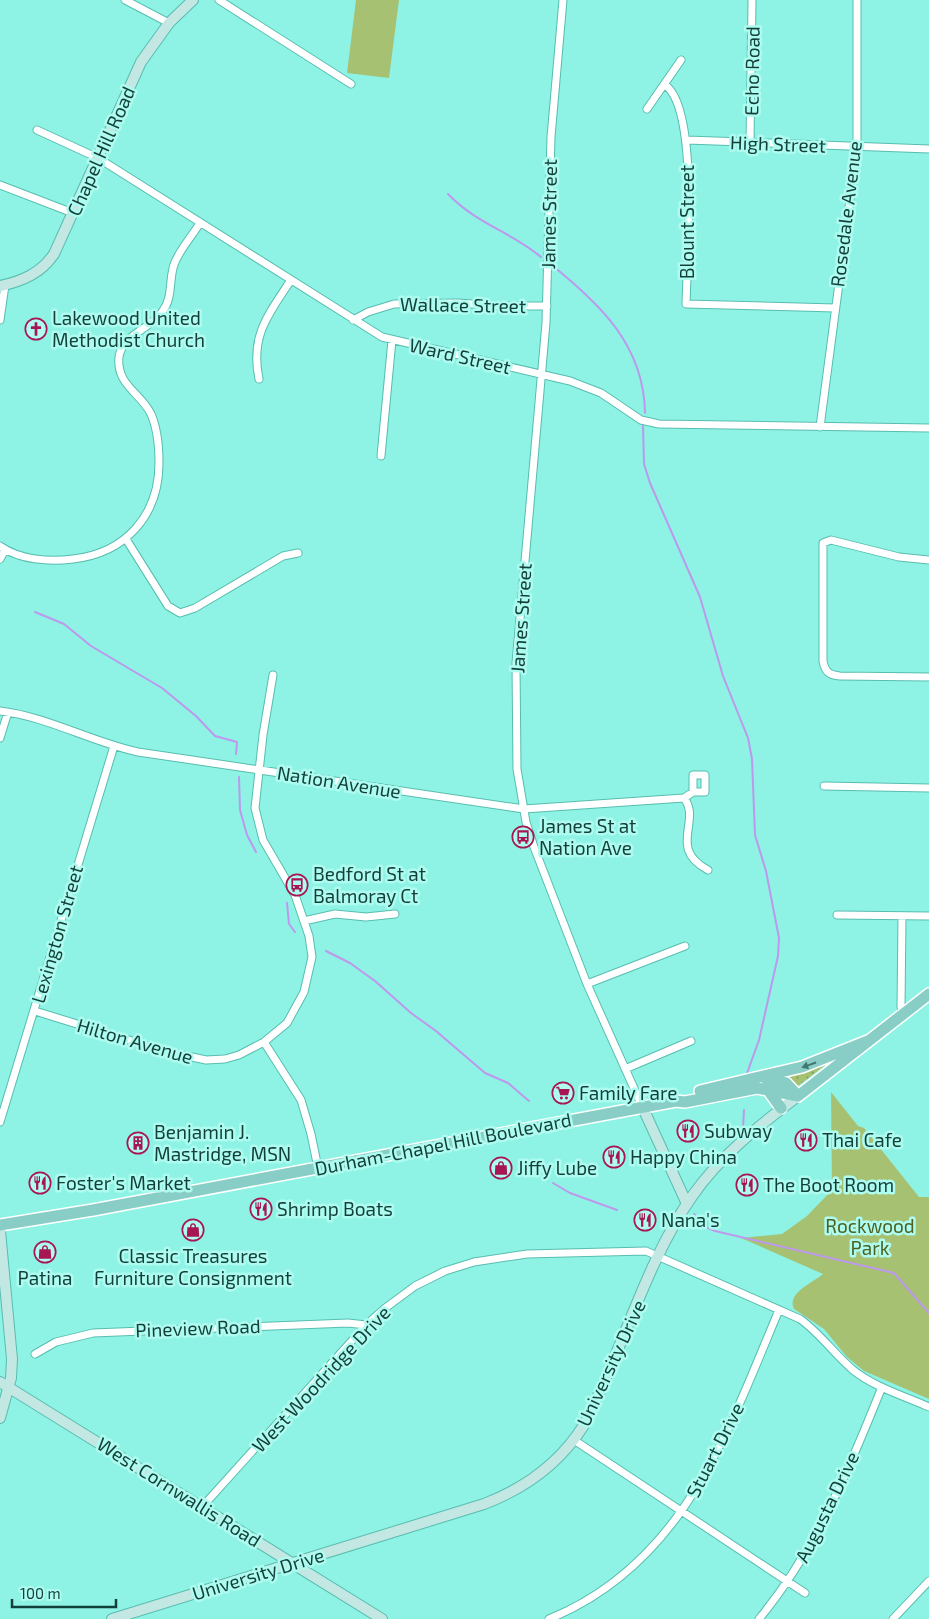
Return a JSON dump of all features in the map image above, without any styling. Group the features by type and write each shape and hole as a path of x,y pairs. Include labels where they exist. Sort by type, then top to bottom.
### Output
{"main road":[{"name":"University Drive","path":"798,1096 929,994"},
{"path":"676,1101 687,1094 760,1078 816,1062 870,1040"},
{"path":"760,1078 786,1083 798,1096"},
{"name":"Durham-Chapel Hill Boulevard","path":"0,1225 99,1209 642,1106 676,1101 685,1102 752,1089 798,1096"},
{"path":"768,1090 781,1108"}],"street":[{"path":"125,0 168,24"},
{"name":"Chapel Hill Road","path":"3,286 31,276 44,266 54,254 141,62 168,24 193,0"},
{"path":"219,0 351,84"},
{"name":"James Street","path":"563,0 550,138 547,306 516,663 516,753 524,809 534,847 587,984 687,1204"},
{"name":"Echo Road","path":"750,143 752,0"},
{"name":"Rosedale Avenue","path":"820,427 857,147 857,0"},
{"path":"647,109 681,60"},
{"name":"Blount Street","path":"664,85 674,94 678,102 687,140 686,304 835,308"},
{"name":"Ward Street","path":"37,130 98,158 372,332 392,340 542,374 591,388 632,415 650,422 687,426 929,428"},
{"name":"High Street","path":"687,140 929,149"},
{"path":"0,185 73,213"},
{"path":"0,559 3,548 26,557 71,560 99,554 126,539 140,526 154,500 159,475 159,452 155,426 150,412 125,384 122,377 120,353 128,340 154,323 164,311 169,300 175,262 200,223"},
{"path":"259,379 255,359 258,340 267,316 292,280"},
{"path":"0,320 3,286"},
{"name":"Wallace Street","path":"353,320 368,312 394,304 457,303 547,306"},
{"path":"381,456 392,340"},
{"path":"126,539 168,606 180,613 195,608 283,556 298,553"},
{"path":"929,560 900,557 837,541 825,541 822,548 823,661 826,671 840,676 929,677"},
{"name":"Hilton Avenue","path":"35,1011 196,1059 230,1058 264,1042 287,1022 307,985 312,957 304,921 292,887 260,832 254,802 273,675"},
{"path":"0,738 4,711"},
{"name":"Nation Avenue","path":"4,711 51,722 114,746 258,770 524,809 684,798"},
{"name":"Lexington Street","path":"0,1122 114,746"},
{"path":"824,786 929,788"},
{"path":"693,792 684,798 688,808 688,851 695,863 708,870"},
{"path":"304,921 335,914 366,917 394,914"},
{"path":"837,915 929,916"},
{"path":"902,916 901,1007 903,1015"},
{"path":"587,984 685,946"},
{"path":"625,1069 691,1041"},
{"path":"264,1042 301,1100 318,1168"},
{"name":"University Drive","path":"112,1619 502,1497 540,1474 574,1440 590,1414 659,1257 687,1204 726,1156 781,1108 798,1096"},
{"path":"0,1231 12,1348 12,1368 4,1385 0,1418"},
{"name":"West Woodridge Drive","path":"202,1506 366,1325 384,1309 415,1286 445,1272 474,1262 511,1256 646,1251 808,1325 854,1371 882,1387 929,1407"},
{"name":"Stuart Drive","path":"549,1619 590,1600 632,1568 662,1538 682,1512 703,1479 719,1448 778,1310"},
{"name":"Pineview Road","path":"35,1354 62,1340 94,1333 339,1323 366,1325"},
{"name":"West Cornwallis Road","path":"4,1385 382,1619"},
{"name":"Augusta Drive","path":"759,1619 788,1582 824,1519 882,1387"},
{"path":"574,1440 806,1594"},
{"path":"893,1619 929,1581"}],"green space":[{"path":"356,0 399,0 389,78 347,73"},
{"path":"832,1060 798,1086 780,1076"},
{"name":"Rockwood Park","path":"831,1092 858,1126 864,1128 919,1197 929,1197 929,1399 864,1371 847,1357 824,1329 794,1309 793,1303 797,1293 823,1274 741,1238 782,1234 807,1216 832,1190"}],"waterway":[{"path":"448,194 459,205 482,221 518,241 541,257"},
{"path":"553,266 587,296 617,329 637,367 643,389 645,413"},
{"path":"643,426 644,464 650,483 700,597 723,676 748,738 752,759 755,835 766,871 779,938 778,956 759,1040 746,1076"},
{"path":"35,612 64,624 91,646 162,688 196,716 215,736 237,742 236,754"},
{"path":"239,777 240,810 247,835 256,852"},
{"path":"287,903 289,924 295,932"},
{"path":"326,951 350,963 375,981 485,1073 508,1083 529,1101"},
{"path":"743,1128 744,1110"},
{"path":"553,1183 570,1193 617,1210"},
{"path":"694,1214 708,1228 715,1231 894,1273 929,1313"},
{"path":"706,1217 707,1225"}],"place":[{"name":"Lakewood United Methodist Church","path":"36,329"},
{"name":"James St at Nation Ave","path":"523,837"},
{"name":"Bedford St at Balmoray Ct","path":"297,885"},
{"name":"Family Fare","path":"563,1093"},
{"name":"Subway","path":"688,1131"},
{"name":"Thai Cafe","path":"806,1140"},
{"name":"Benjamin J. Mastridge, MSN","path":"138,1143"},
{"name":"Happy China","path":"614,1157"},
{"name":"Jiffy Lube","path":"501,1168"},
{"name":"Foster's Market","path":"40,1183"},
{"name":"The Boot Room","path":"747,1185"},
{"name":"Shrimp Boats","path":"261,1209"},
{"name":"Nana's","path":"645,1220"},
{"name":"Classic Treasures Furniture Consignment","path":"193,1230"},
{"name":"Patina","path":"45,1252"}]}
